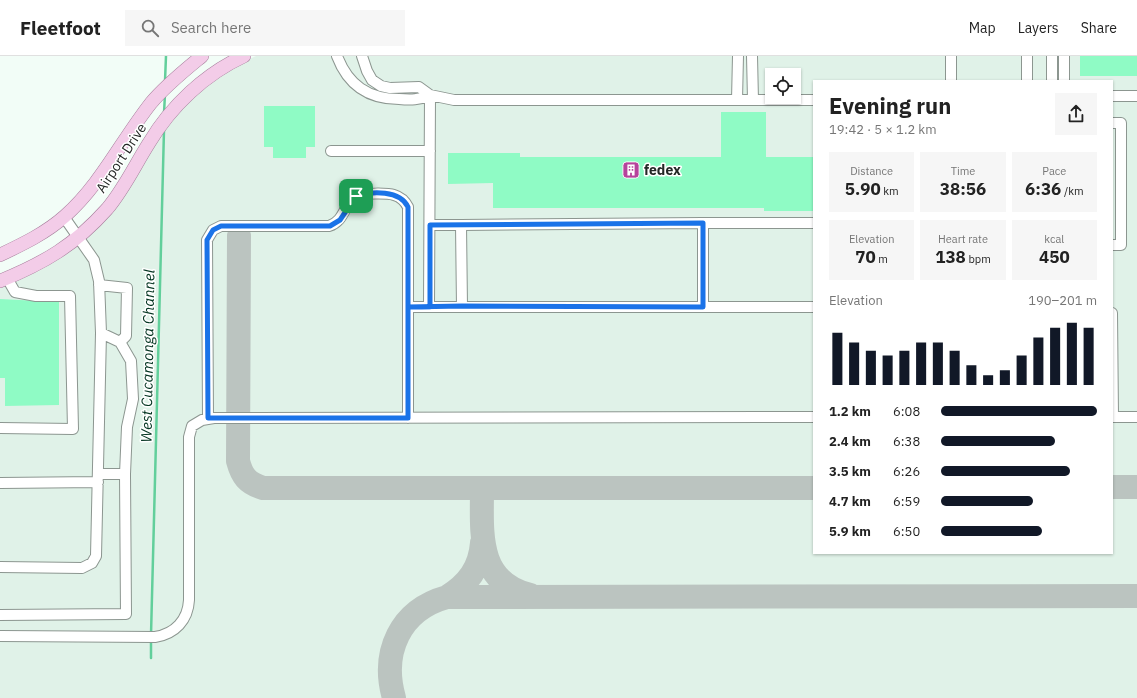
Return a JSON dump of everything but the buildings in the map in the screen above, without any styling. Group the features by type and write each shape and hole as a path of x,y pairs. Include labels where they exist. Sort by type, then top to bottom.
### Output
{"main road":[{"name":"Airport Drive","path":"0,255 39,235 64,217 90,192 157,96 202,56"},
{"name":"Airport Drive","path":"3,279 31,268 79,238 107,209 122,190 156,132 172,111 183,99 204,81 231,62 244,56"}],"lane":[{"path":"337,56 342,70 352,82 365,91 378,97 385,99 420,100 430,95"},
{"path":"362,56 363,63 372,80 381,86 419,87 430,95 454,100 813,100"},
{"path":"738,56 738,100"},
{"path":"752,56 753,100"},
{"path":"951,56 951,80"},
{"path":"1027,56 1027,80"},
{"path":"1052,56 1052,80"},
{"path":"1064,56 1064,80"},
{"path":"430,95 430,307"},
{"path":"1113,96 1137,96"},
{"path":"1113,123 1121,123 1122,245 1113,245"},
{"path":"331,151 430,151"},
{"path":"208,418 207,240 213,230 221,226 330,226 340,220 356,196 363,194 393,194 406,202 408,207 408,418"},
{"path":"0,567 82,568 92,563 96,556 101,333 99,289 94,260 64,217"},
{"path":"430,225 703,223 813,224"},
{"path":"703,223 703,307"},
{"path":"461,225 462,306"},
{"path":"0,428 73,429 70,296 36,296 15,292 3,279"},
{"path":"99,289 127,288 126,336 120,342"},
{"path":"408,307 813,307"},
{"path":"0,615 126,614 124,474 126,426 133,399 131,361 120,342 101,333"},
{"path":"0,636 160,636 179,626 189,607 189,437 192,426 196,422 208,418 813,417"},
{"path":"1113,417 1137,417"},
{"path":"0,483 98,478 124,474"}],"shaded area":[{"path":"256,56 1137,56 1137,698 0,698 0,288 39,271 67,254 101,224 124,197 152,149 176,114 211,82 243,62"}],"waterway":[{"name":"West Cucamonga Channel","path":"165,81 166,56"},
{"name":"West Cucamonga Channel","path":"164,113 165,94"},
{"name":"West Cucamonga Channel","path":"151,635 164,130"},
{"name":"West Cucamonga Channel","path":"151,640 151,658"}],"taxiway":[{"path":"239,236 238,461 243,475 257,486 263,488 813,488"},
{"path":"1113,487 1137,487"},
{"path":"482,488 483,538 491,567 500,579 512,588 530,595"},
{"path":"447,597 461,587 476,568 482,543"},
{"path":"394,698 390,665 393,649 398,635 406,623 417,612 431,603 447,597 1137,596"}],"place":[{"name":"fedex","path":"631,170"}],"route":[{"path":"356,196 340,220 330,226 221,226 213,230 207,240 208,418 408,418 408,307 430,307 462,306 703,307 703,223 430,225 430,307 408,307 408,207 406,202 393,194 363,194 356,196"}]}
